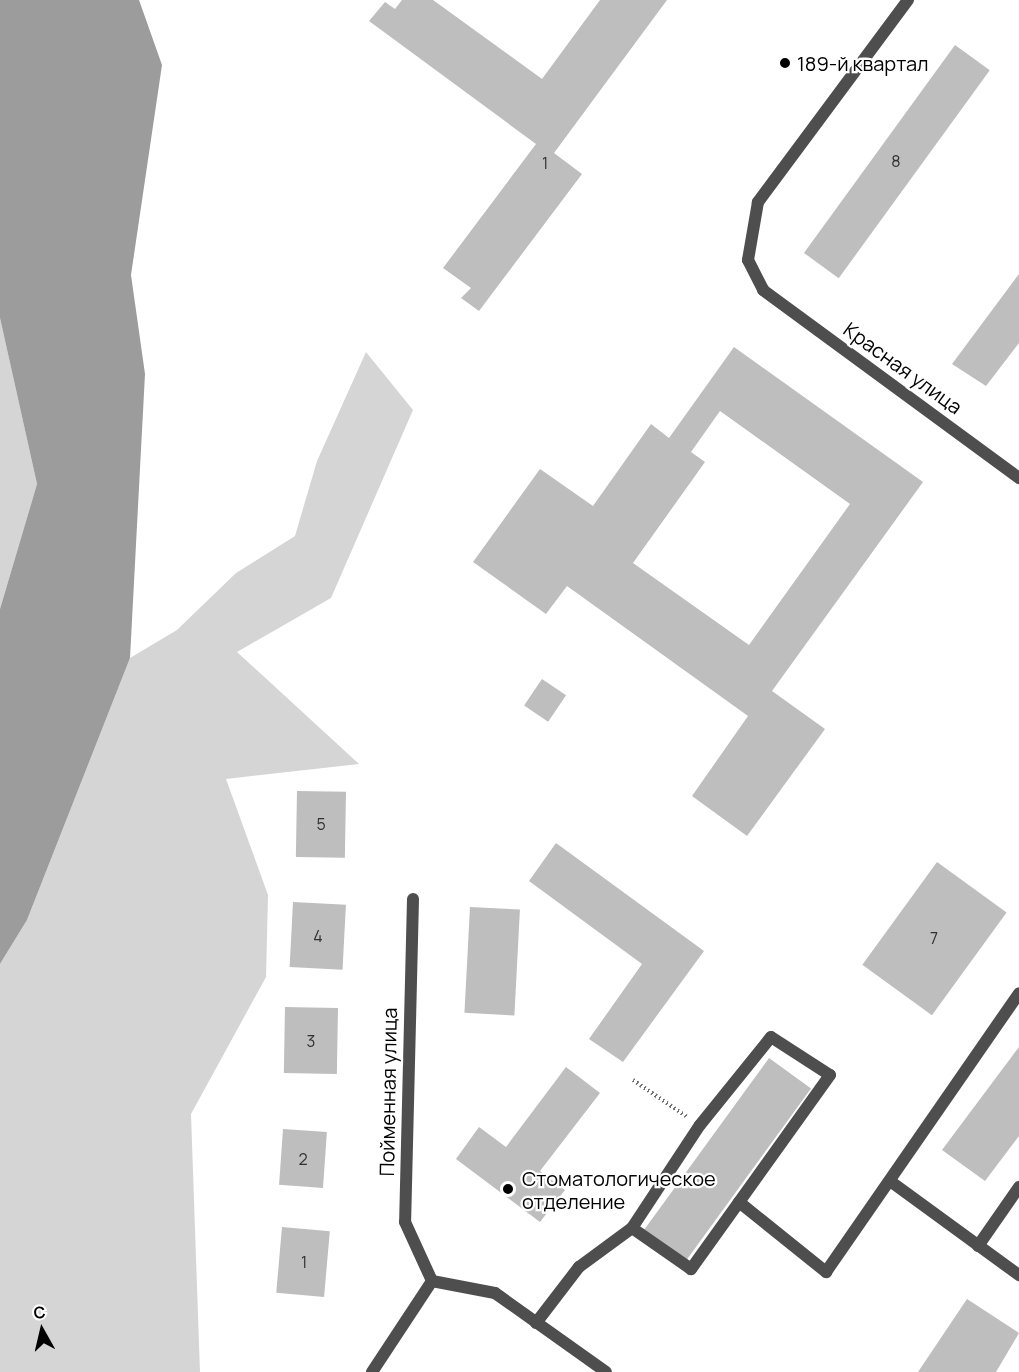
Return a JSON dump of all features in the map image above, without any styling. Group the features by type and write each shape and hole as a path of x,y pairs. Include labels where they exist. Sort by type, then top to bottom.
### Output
{"street":[{"name":"Красная улица","path":"908,0 758,202 747,260 764,291 1019,478"},
{"name":"Пойменная улица","path":"413,899 405,1222 432,1281"},
{"path":"739,1202 826,1272 1019,993"},
{"path":"536,1323 579,1267 632,1228 700,1125 771,1037 830,1075 691,1269 632,1228"},
{"path":"890,1181 1019,1275"},
{"path":"978,1246 1019,1187"},
{"path":"372,1372 432,1281 495,1293 606,1372"}],"path":[{"path":"633,1080 700,1125"}],"shaded area":[{"path":"0,0 139,0 162,65 131,275 145,374 130,658 27,920 0,964 0,609 37,484 0,318"},
{"path":"0,318 37,484 0,609"},
{"path":"366,352 413,410 331,598 237,652 359,764 226,779 268,895 266,977 191,1114 200,1372 0,1372 0,964 27,920 130,658 177,630 236,573 295,536 317,461"}],"building":[{"path":"402,0 433,0 542,79 600,0 667,0 554,153 582,174 479,311 461,298 471,288 443,268 536,144 369,21 385,2 395,9"},
{"path":"955,45 990,70 839,278 804,253"},
{"path":"1019,274 1019,343 986,386 952,364"},
{"path":"734,347 923,482 772,691 825,729 747,836 692,796 748,716 567,586 546,614 473,562 540,469 593,506 651,424 669,438","holes":["720,411 850,504 749,645 633,563 705,462 691,452"]},
{"path":"542,679 566,695 548,722 524,706"},
{"path":"297,791 346,792 345,858 296,857"},
{"path":"556,843 704,951 623,1062 589,1039 642,964 529,881"},
{"path":"937,862 1007,913 932,1015 862,965"},
{"path":"293,902 346,905 343,970 290,967"},
{"path":"470,907 520,910 514,1015 464,1013"},
{"path":"285,1007 338,1008 337,1074 284,1073"},
{"path":"1019,1047 1019,1136 985,1181 942,1150"},
{"path":"769,1058 811,1089 686,1261 644,1230"},
{"path":"566,1067 600,1093 540,1171 565,1190 540,1222 456,1159 479,1127 506,1147"},
{"path":"283,1129 327,1132 323,1188 279,1185"},
{"path":"282,1227 330,1231 324,1297 276,1293"},
{"path":"967,1299 1019,1333 996,1372 918,1372"}],"place":[{"name":"189-й квартал","path":"785,63"},
{"name":"Стоматологическое отделение","path":"508,1189"}]}
